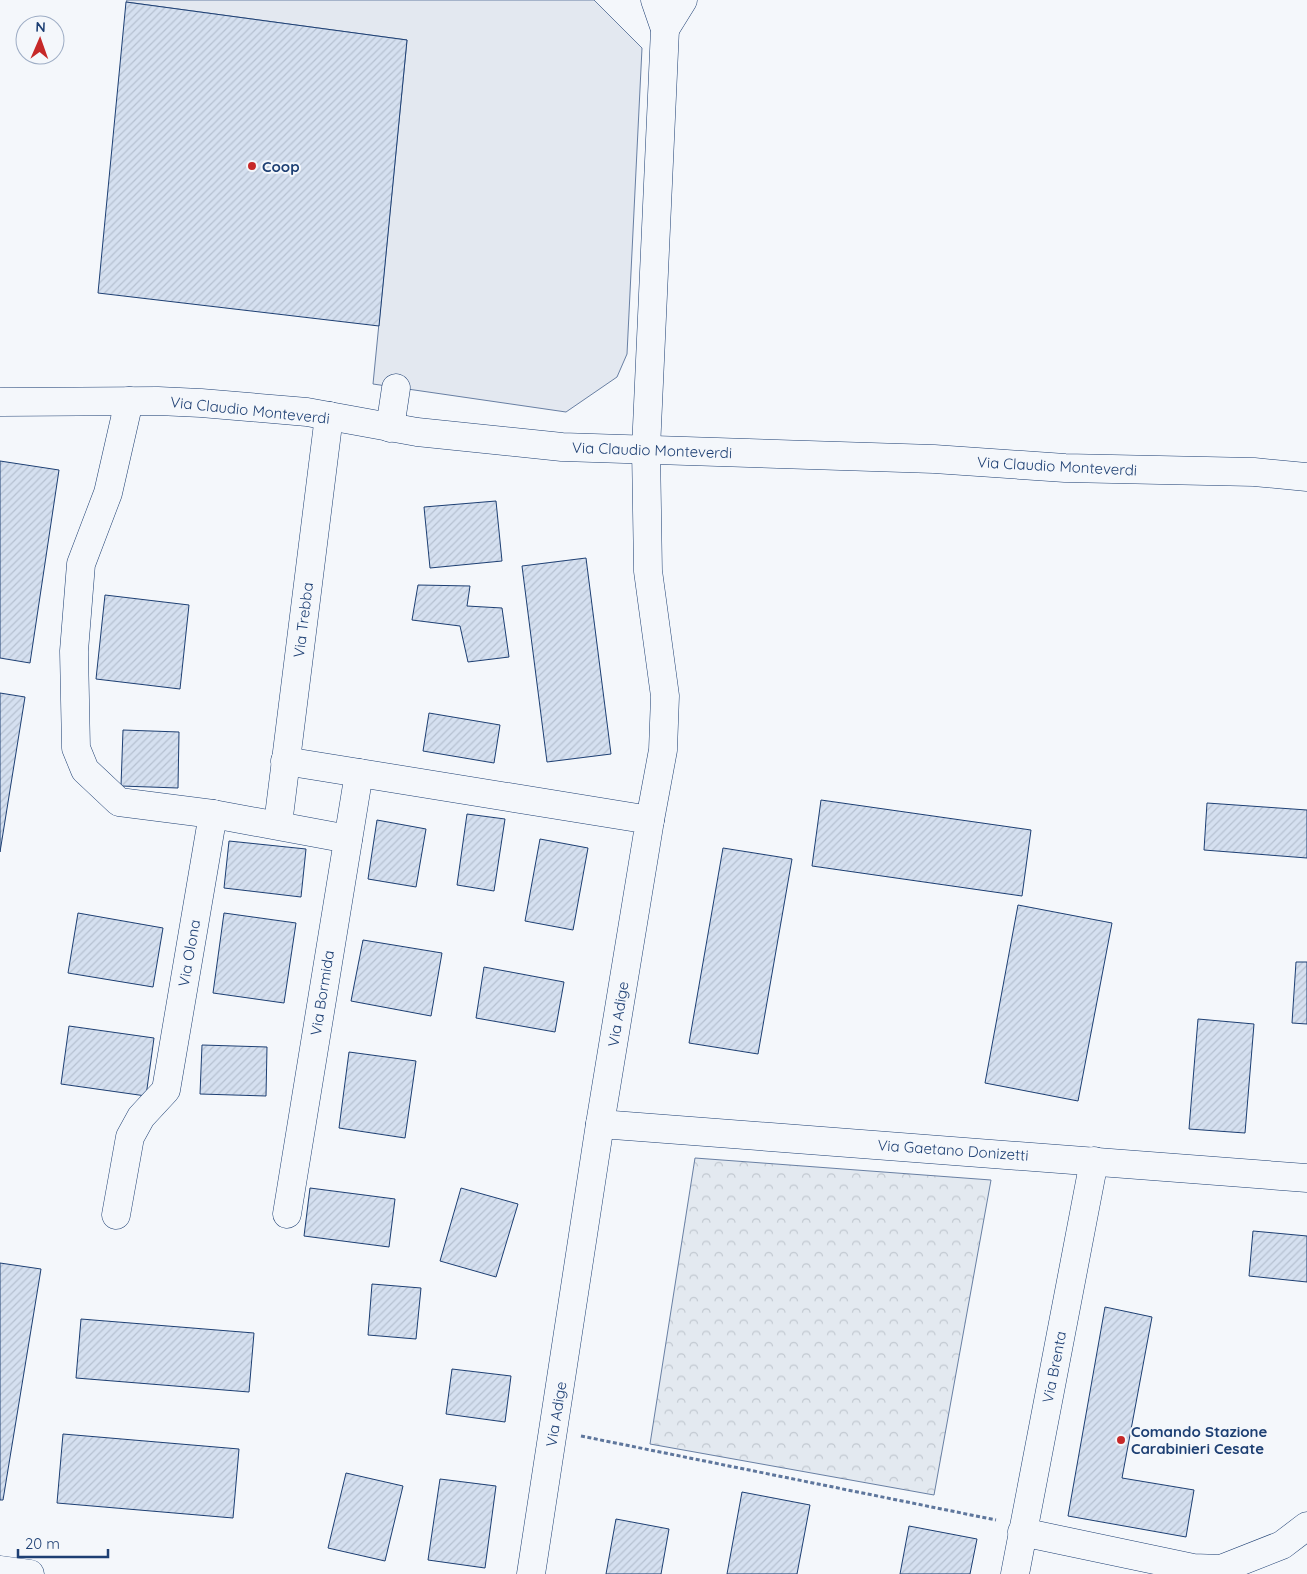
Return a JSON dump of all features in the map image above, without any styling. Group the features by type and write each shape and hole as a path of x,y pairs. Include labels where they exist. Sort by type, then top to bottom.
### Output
{"street":[{"path":"655,0 665,29"},
{"path":"665,29 683,0"},
{"name":"Via Adige","path":"531,1574 600,1124 663,750 665,696 648,571 646,450 647,170 665,29"},
{"path":"390,428 396,388"},
{"path":"128,401 108,493 81,564 74,651 76,748 85,770 119,802 278,824 348,839"},
{"name":"Via Claudio Monteverdi","path":"0,402 128,401 201,403 307,412 390,428 562,447 934,459 1065,468 1254,472 1307,477"},
{"name":"Via Trebba","path":"278,824 329,416"},
{"path":"285,761 650,820"},
{"name":"Via Bormida","path":"287,1214 359,773"},
{"name":"Via Olona","path":"116,1215 130,1137 142,1116 166,1090 213,814"},
{"name":"Via Gaetano Donizetti","path":"600,1124 1307,1178"},
{"name":"Via Brenta","path":"1015,1574 1094,1161"},
{"path":"1023,1529 1193,1568 1221,1569 1282,1545 1307,1526"},
{"path":"0,1570 30,1574"}],"path":[{"path":"553,1430 1023,1529"}],"green space":[{"path":"695,1158 991,1180 934,1495 650,1444"}],"shaded area":[{"path":"127,0 594,0 642,48 627,354 617,377 566,412 373,384 407,40 126,2"}],"building":[{"name":"Coop","path":"126,2 407,40 379,326 98,293"},
{"path":"0,461 59,470 30,663 0,658"},
{"path":"496,501 502,561 430,568 424,507"},
{"path":"586,558 611,754 547,762 522,566"},
{"path":"418,585 470,586 467,606 502,608 509,657 468,662 460,626 412,620"},
{"path":"105,595 189,605 180,689 96,679"},
{"path":"0,693 25,697 0,852"},
{"path":"429,713 500,725 494,763 423,751"},
{"path":"123,730 179,732 178,788 121,786"},
{"path":"821,800 1031,830 1022,896 812,866"},
{"path":"1207,803 1307,810 1307,858 1204,850"},
{"path":"467,814 505,819 494,891 457,885"},
{"path":"377,820 426,829 416,887 368,879"},
{"path":"540,839 588,848 573,930 525,921"},
{"path":"229,841 306,849 301,897 224,888"},
{"path":"723,848 792,859 758,1054 689,1043"},
{"path":"1018,905 1112,923 1078,1101 985,1083"},
{"path":"78,913 163,928 153,987 68,973"},
{"path":"224,913 296,923 284,1003 213,993"},
{"path":"363,940 442,953 431,1016 351,1001"},
{"path":"1296,962 1307,962 1307,1024 1292,1023"},
{"path":"484,967 564,982 555,1032 476,1018"},
{"path":"1198,1019 1254,1024 1245,1133 1189,1129"},
{"path":"69,1026 154,1038 146,1096 61,1084"},
{"path":"202,1045 267,1047 266,1096 200,1094"},
{"path":"349,1052 416,1061 405,1138 339,1128"},
{"path":"310,1188 395,1199 389,1247 304,1236"},
{"path":"461,1188 518,1204 496,1277 440,1261"},
{"path":"1253,1231 1307,1236 1307,1282 1249,1276"},
{"path":"0,1263 41,1269 3,1500 0,1500"},
{"path":"372,1284 421,1288 416,1339 368,1335"},
{"path":"1105,1307 1152,1317 1122,1478 1194,1490 1186,1537 1068,1516"},
{"path":"81,1319 254,1333 249,1392 76,1378"},
{"path":"452,1369 511,1376 505,1422 446,1414"},
{"path":"63,1434 239,1449 233,1518 57,1503"},
{"path":"346,1473 403,1486 385,1561 328,1548"},
{"path":"440,1479 496,1486 485,1568 428,1560"},
{"path":"742,1492 810,1505 797,1574 727,1574"},
{"path":"616,1519 669,1529 661,1574 606,1574"},
{"path":"909,1526 977,1539 970,1574 900,1574"}],"place":[{"name":"Coop","path":"252,166"},
{"name":"Comando Stazione Carabinieri Cesate","path":"1121,1440"}]}
